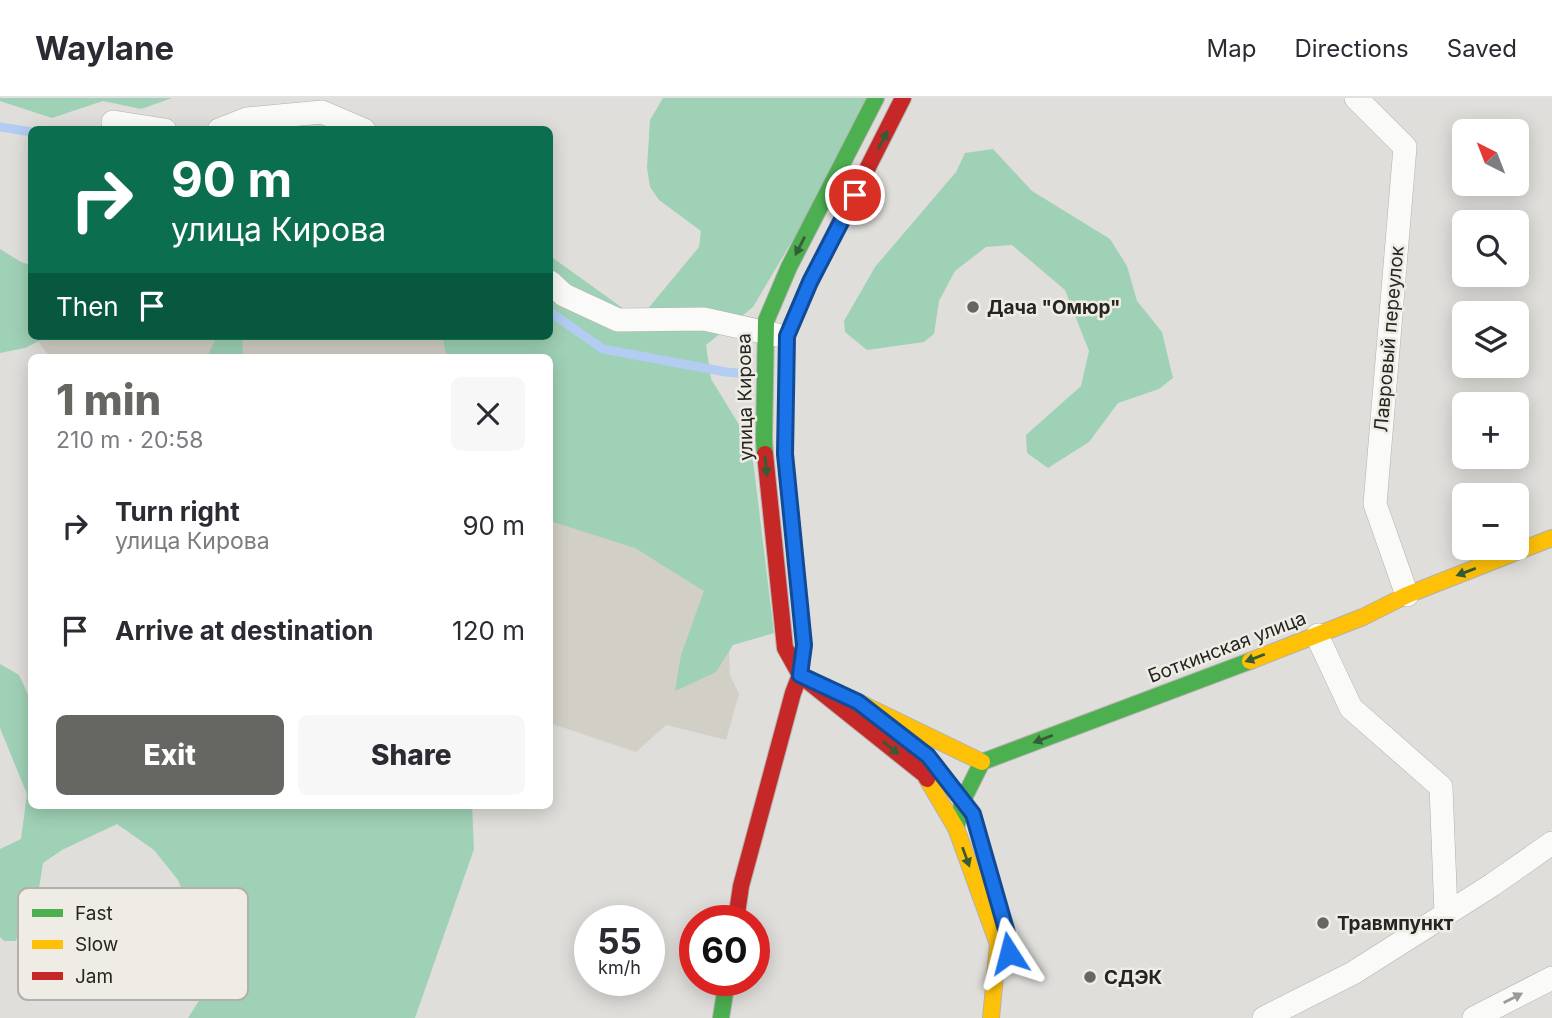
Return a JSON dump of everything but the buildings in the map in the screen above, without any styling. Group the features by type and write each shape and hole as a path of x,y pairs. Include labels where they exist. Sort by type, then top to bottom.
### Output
{"main road":[{"name":"улица Кирова","path":"779,339 765,321 789,267 876,98"},
{"name":"улица Кирова","path":"800,675 785,648 764,440 779,339 903,98"},
{"name":"Боткинская улица","path":"982,762 1318,635 1363,617 1407,594 1552,538"},
{"path":"738,905 741,886 800,675 804,645"},
{"path":"800,675 982,762 968,807 956,828"},
{"path":"800,675 925,775 956,828 998,944 991,1018"},
{"path":"858,702 918,748"},
{"path":"942,774 968,807"},
{"path":"996,893 1007,933 1010,970"},
{"path":"721,1018 724,996"}],"street":[{"name":"Лавровый переулок","path":"1356,98 1405,147 1375,505 1407,594"},
{"path":"228,126 247,118 322,112 355,126"},
{"path":"113,122 139,126"},
{"path":"553,285 564,295 618,320 704,320 779,339"},
{"path":"1318,635 1351,708 1441,787 1446,914"},
{"path":"1264,1018 1353,973 1492,885 1552,843"},
{"path":"1474,1018 1552,978"}],"shaded area":[{"path":"37,340 553,340 727,595 730,675 739,694 726,740 666,725 636,752 553,724 553,354 48,354"}],"green space":[{"path":"0,98 172,98 141,109 103,101 52,118 0,101"},
{"path":"663,98 877,98 753,307 706,345 711,379 751,444 774,633 733,645 716,672 675,691 681,655 704,591 635,548 553,522 553,354 446,354 443,340 553,340 553,258 624,309 646,311 699,247 701,231 659,200 650,187 647,168 650,120"},
{"path":"993,149 1032,191 1110,239 1127,266 1137,301 1162,332 1173,378 1159,389 1118,403 1089,442 1048,468 1027,453 1026,435 1081,386 1089,351 1065,290 1012,245 986,247 955,271 939,301 934,334 924,342 867,350 845,332 844,321 875,267 956,172 965,153"},
{"path":"0,249 28,264 28,340 41,340 25,348 0,353"},
{"path":"215,340 242,340 243,354 208,354"},
{"path":"0,664 19,675 28,694 28,809 472,809 474,849 415,1018 188,1018 199,1000 248,1000 248,888 181,888 154,850 117,824 62,850 43,863 39,888 18,888 18,938 15,941 4,941 0,937 0,849 21,839 27,794 0,728"}],"waterway":[{"path":"0,127 28,131"},
{"path":"553,314 603,349 750,374"}],"traffic: fast":[{"path":"765,454 766,321 789,267 876,98"},
{"path":"956,828 963,800 982,762 1250,661"},
{"path":"721,1018 724,996"}],"traffic: slow":[{"path":"1250,661 1552,538"},
{"path":"858,702 982,762"},
{"path":"927,779 956,828 998,944 991,1018"}],"traffic: jam":[{"path":"791,326 810,282 903,98"},
{"path":"765,454 785,648 800,675 927,779"},
{"path":"738,905 741,886 800,675"}],"place":[{"name":"Дача \"Омюр\"","path":"973,307"},
{"name":"Травмпункт","path":"1323,923"},
{"name":"СДЭК","path":"1090,977"}],"route":[{"path":"855,195 810,282 787,336 785,454 804,645 800,675 858,702 928,756 973,814 1007,933 1009,953"}]}
